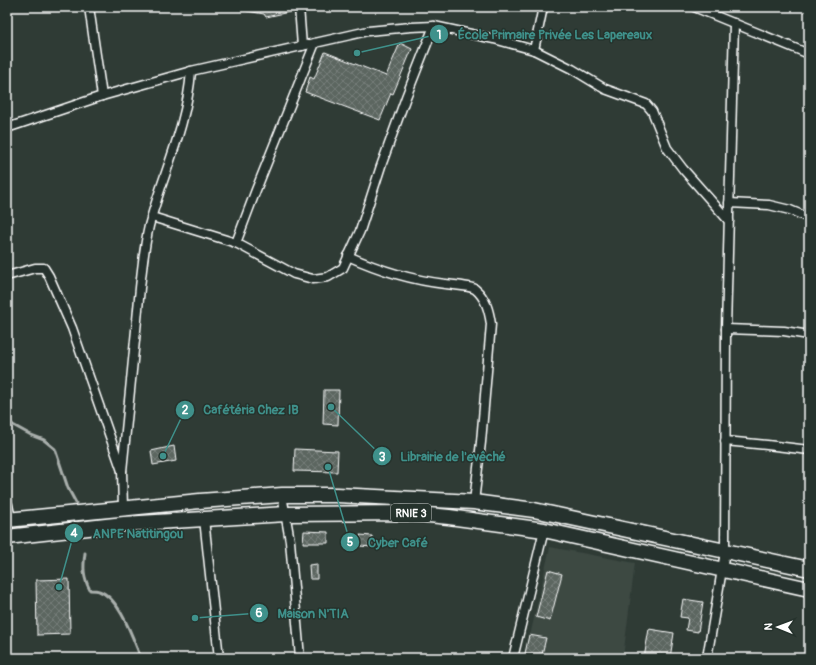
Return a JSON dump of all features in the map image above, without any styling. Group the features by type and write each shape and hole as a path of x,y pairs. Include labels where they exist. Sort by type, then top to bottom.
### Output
{"highway":[{"name":"RNIE 3","path":"9,520 200,500 282,495 337,495 474,502 534,510 809,569"},
{"name":"RNIE 3","path":"7,537 124,524 286,514 409,513 544,530 809,589"}],"street":[{"path":"89,7 102,96"},
{"path":"299,7 302,46"},
{"path":"534,50 543,7"},
{"path":"694,7 809,54"},
{"path":"707,658 726,552 726,329 734,23"},
{"path":"7,128 102,96 191,71 368,31 411,26 434,26 494,39 534,50 572,69 605,89 646,104 652,111 667,148 683,169 729,221"},
{"path":"152,217 236,243 294,274 313,279 328,277 343,268 360,231 381,166 434,26"},
{"path":"236,243 315,43"},
{"path":"123,508 122,471 142,269 149,227 176,144 187,101 191,71"},
{"path":"729,203 769,205 790,210 809,218"},
{"path":"348,256 376,268 416,279 473,288 483,297 491,324 481,442 474,502"},
{"path":"7,276 35,268 44,268 49,276 72,328 122,471"},
{"path":"726,329 784,331 809,335"},
{"path":"725,442 809,450"},
{"path":"282,495 290,541 300,658"},
{"path":"7,500 9,520"},
{"path":"204,519 219,658"},
{"path":"513,658 544,530"}],"shaded area":[{"path":"550,547 635,563 623,658 525,658"}],"building":[{"path":"248,7 294,7 294,11 266,17 264,14 247,11"},
{"path":"400,43 412,49 380,120 305,92 310,77 314,79 325,52 386,76"},
{"path":"324,390 339,390 338,425 323,424"},
{"path":"174,446 176,461 153,465 151,451"},
{"path":"295,449 338,451 337,472 294,471"},
{"path":"304,531 328,532 328,543 303,543"},
{"path":"360,535 372,536 372,547 360,546"},
{"path":"317,564 317,579 310,579 309,565"},
{"path":"548,570 562,574 550,621 536,617"},
{"path":"69,579 70,634 37,635 36,580"},
{"path":"683,599 703,602 698,632 686,630 688,618 680,617"},
{"path":"649,629 674,633 670,658 644,658"},
{"path":"529,635 546,638 541,658 524,658"}],"waterway":[{"path":"7,419 13,425 44,440 55,449 68,488 76,503"},
{"path":"85,553 84,572 90,590 96,590 107,595 113,602 125,620 141,658"}],"place":[{"name":"École Primaire Privée Les Lapereaux","path":"357,53"},
{"name":"Librairie de l'evêché","path":"331,407"},
{"name":"Cafétéria Chez IB","path":"163,456"},
{"name":"Cyber Café","path":"328,467"},
{"name":"ANPE Natitingou","path":"59,587"},
{"name":"Maison N'TIA","path":"195,618"}]}
